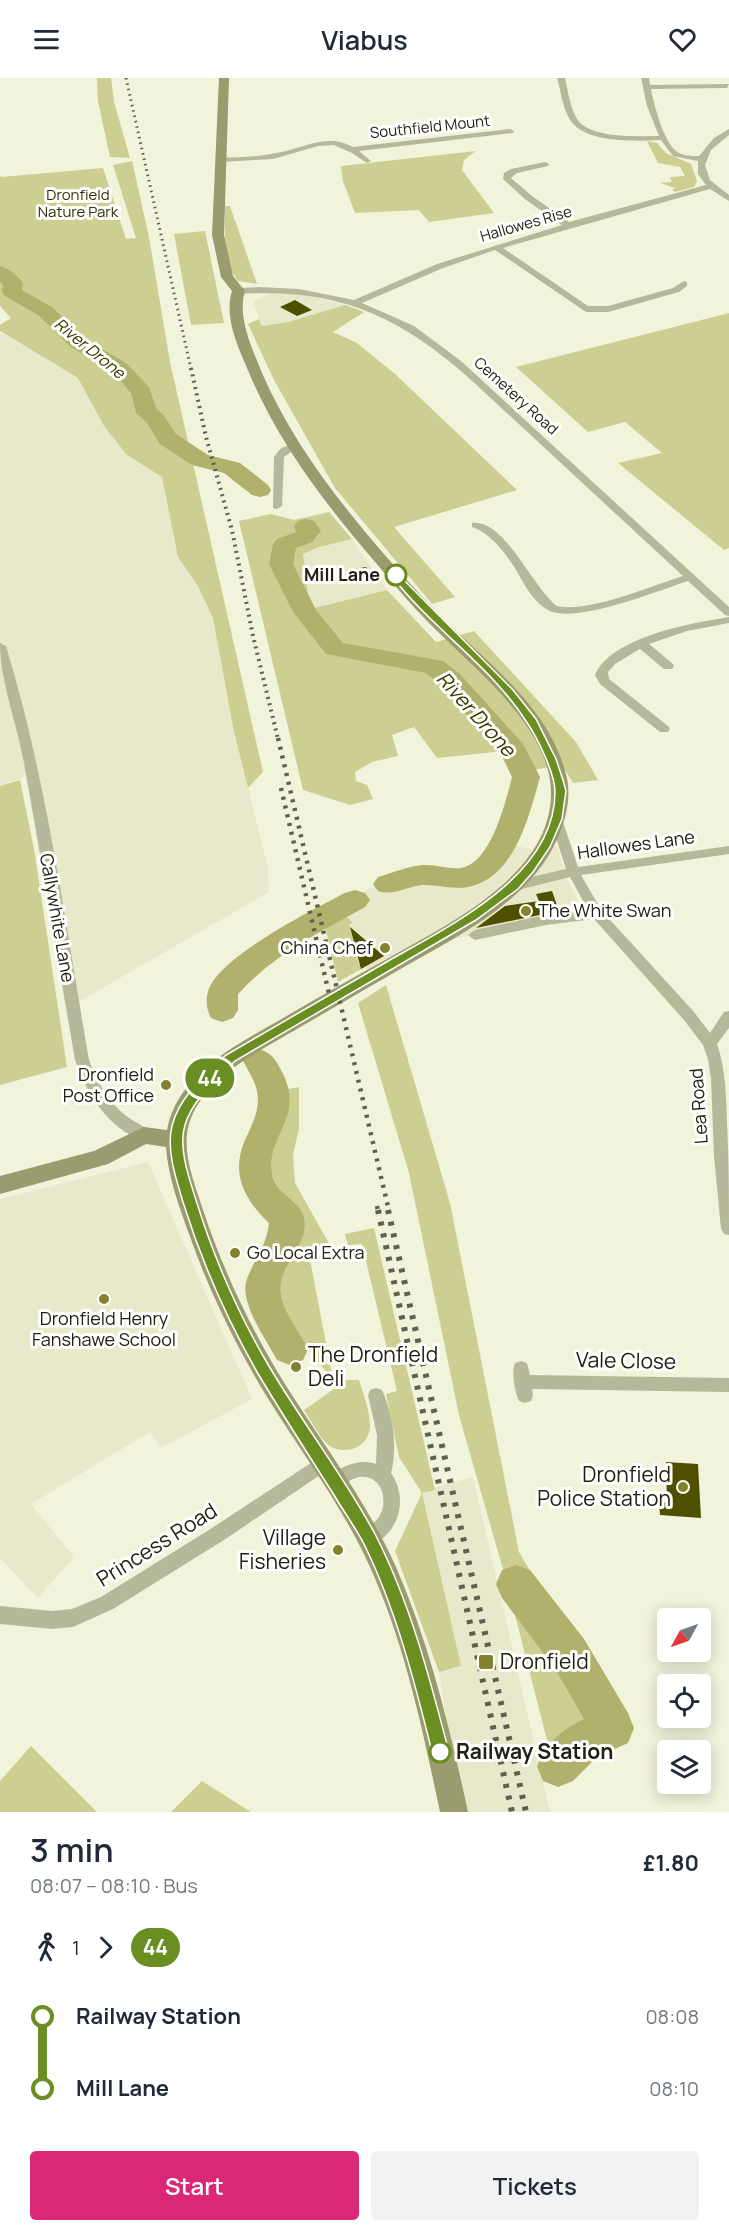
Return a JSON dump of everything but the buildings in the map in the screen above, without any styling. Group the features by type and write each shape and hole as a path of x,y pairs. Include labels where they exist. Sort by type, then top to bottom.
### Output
{"main road":[{"path":"224,78 220,160 219,235 221,251 227,277 239,291 235,310 247,349 270,403 293,447 317,482 424,608 510,692 532,721 551,759 560,791 556,819 544,847 514,886 431,943 231,1058 206,1082 185,1110 178,1125 177,1140 183,1181 197,1225 238,1323 262,1367 369,1538 389,1582 419,1670 454,1812"},
{"path":"0,1185 100,1158 144,1135"},
{"name":"Callywhite Lane","path":"144,1135 177,1140"}],"street":[{"path":"561,78 573,120 581,128 613,136 664,138"},
{"path":"700,159 673,153 664,138 645,82 727,86"},
{"path":"729,130 708,148 700,159 701,174 710,187 729,199"},
{"name":"Southfield Mount","path":"354,149 510,132"},
{"path":"719,138 729,143"},
{"path":"220,160 283,155 322,142 340,143 354,149 367,161"},
{"path":"545,164 514,171 507,178 524,194 569,226"},
{"name":"Hallowes Rise","path":"354,303 419,273 496,247 710,187"},
{"path":"496,247 574,303 586,309 608,309 676,290 684,284"},
{"name":"Cemetery Road","path":"239,291 293,290 354,303 391,317 426,337 565,460 729,613"},
{"path":"277,506 279,457 285,450 293,447"},
{"path":"476,525 491,532 544,601 555,610 564,612 585,609 690,577"},
{"path":"664,729 604,681 601,675 607,664 640,643 679,628 729,620"},
{"path":"640,643 668,666"},
{"name":"Callywhite Lane","path":"0,646 15,691 30,760 82,1060 98,1096 111,1112 123,1124 144,1135"},
{"name":"Lea Road","path":"556,819 573,872 597,914 689,1016 709,1043 715,1059 718,1079 721,1156 729,1230"},
{"name":"Hallowes Lane","path":"514,886 573,872 729,850"},
{"path":"475,935 546,920 597,914"},
{"path":"709,1043 719,1033 729,1016"},
{"name":"Vale Close","path":"523,1382 729,1385"},
{"path":"369,1538 386,1522 393,1508 393,1495 389,1483 382,1474 387,1461 387,1446 376,1395"},
{"name":"Princess Road","path":"0,1615 52,1620 73,1618 107,1603 218,1534 328,1472 364,1469 382,1474"}],"shaded area":[{"path":"295,292 345,305 288,322 262,326 253,301 269,294"},
{"path":"0,332 78,378 127,455 162,477 178,557 198,586 213,618 233,727 268,868 269,892 66,1009 26,776 0,786"},
{"path":"352,539 387,590 310,609 302,554 319,547"},
{"path":"493,838 535,851 552,845 557,847 568,881 585,913 448,940 380,979 359,964 349,924 352,923 335,905 404,875 435,872 469,874"},
{"name":"Dronfield Henry Fanshawe School","path":"148,1162 252,1399 161,1448 150,1432 31,1504 74,1557 38,1598 0,1558 0,1199"},
{"path":"473,1477 550,1812 462,1812 439,1672 461,1666 420,1492"}],"green space":[{"path":"97,78 111,78 114,102 130,158 110,157 98,101"},
{"path":"647,141 657,143 666,153 691,164 697,181 694,187 675,192 672,190 675,188 660,183 672,182 670,177 685,176 680,167 658,163"},
{"path":"476,151 464,160 462,170 494,213 429,222 419,210 355,213 343,181 341,166"},
{"name":"Dronfield Nature Park","path":"132,161 149,237 170,362 263,772 248,788 233,727 213,618 198,586 178,557 162,477 127,455 104,426 78,378 0,331 0,325 11,318 0,306 0,174 1,177 103,168 126,239 136,238 113,165"},
{"path":"225,206 230,206 257,284 238,281 229,264 225,245"},
{"path":"205,231 224,323 191,325 174,234"},
{"path":"345,305 364,312 333,332 357,343 395,374 517,490 394,527 455,597 432,604 335,488 274,380 248,324 259,319 262,326 288,322"},
{"path":"729,313 729,548 724,550 618,463 662,453 625,422 588,432 516,367"},
{"path":"329,512 352,539 319,547 303,554 310,609 387,590 436,642 474,631 576,742 598,780 573,783 562,765 516,773 505,751 437,758 414,727 392,735 398,756 372,762 355,772 356,781 367,785 373,799 350,805 303,790 239,521 271,514 294,520"},
{"path":"20,780 34,849 67,1067 0,1085 0,786"},
{"path":"335,905 353,923 349,924 359,964 363,968 338,982 322,913"},
{"path":"386,985 450,1203 519,1552 626,1735 557,1779 506,1580 459,1415 409,1173 358,1003"},
{"path":"299,1087 299,1129 293,1154 295,1183 331,1247 308,1249 333,1380 303,1343 290,1349 266,1306 263,1282 284,1242 287,1219 260,1190 255,1169 256,1148 265,1128 260,1094"},
{"path":"374,1228 435,1490 422,1493 399,1457 386,1394 397,1391 362,1244 348,1245 345,1234"},
{"path":"333,1380 359,1380 366,1402 370,1420 369,1434 360,1445 353,1449 331,1447 319,1435 304,1410 334,1389"},
{"path":"422,1493 461,1666 439,1672 395,1551"},
{"path":"31,1746 97,1812 0,1812 0,1781"},
{"path":"202,1781 251,1812 171,1812"}],"waterway":[{"name":"River Drone","path":"0,272 13,283 12,292 45,311 78,343 119,367 141,392 147,413 155,419 168,439 200,460 232,468 260,490"},
{"name":"River Drone","path":"306,526 309,531 304,537 285,544 281,564 305,612 335,649 434,667 451,680 513,750 526,777 519,802 500,848 482,871 466,877 424,875 388,884"},
{"name":"River Drone","path":"222,1010 223,991 251,963 284,939 355,900"},
{"name":"River Drone","path":"259,1061 270,1081 274,1104 272,1115 256,1153 255,1175 261,1192 287,1219 284,1242 263,1282 266,1306 290,1349"},
{"name":"River Drone","path":"516,1584 569,1653 613,1728 582,1742 558,1766"}],"railway":[{"path":"126,78 191,369"},
{"path":"191,368 206,437 232,530 253,636 278,739"},
{"path":"278,738 389,1211"},
{"path":"281,788 330,998"},
{"path":"377,1206 378,1211"},
{"path":"378,1210 512,1812"},
{"path":"388,1210 526,1812"}],"bus line":[{"name":"44","path":"396,575 424,608 510,692 532,721 551,759 558,780 560,791 556,819 544,847 529,869 514,886 472,917 221,1066 185,1110 178,1125 177,1140 183,1181 197,1225 238,1323 262,1367 369,1538 389,1582 425,1691 440,1752"}],"place":[{"name":"Mill Lane","path":"396,575"},
{"name":"The White Swan","path":"526,911"},
{"name":"China Chef","path":"385,948"},
{"name":"Dronfield Post Office","path":"166,1085"},
{"name":"Go Local Extra","path":"235,1253"},
{"name":"Dronfield Henry Fanshawe School","path":"104,1299"},
{"name":"The Dronfield Deli","path":"296,1367"},
{"name":"Dronfield Police Station","path":"683,1487"},
{"name":"Village Fisheries","path":"338,1550"},
{"name":"Dronfield","path":"486,1662"},
{"name":"Railway Station","path":"440,1752"}]}
